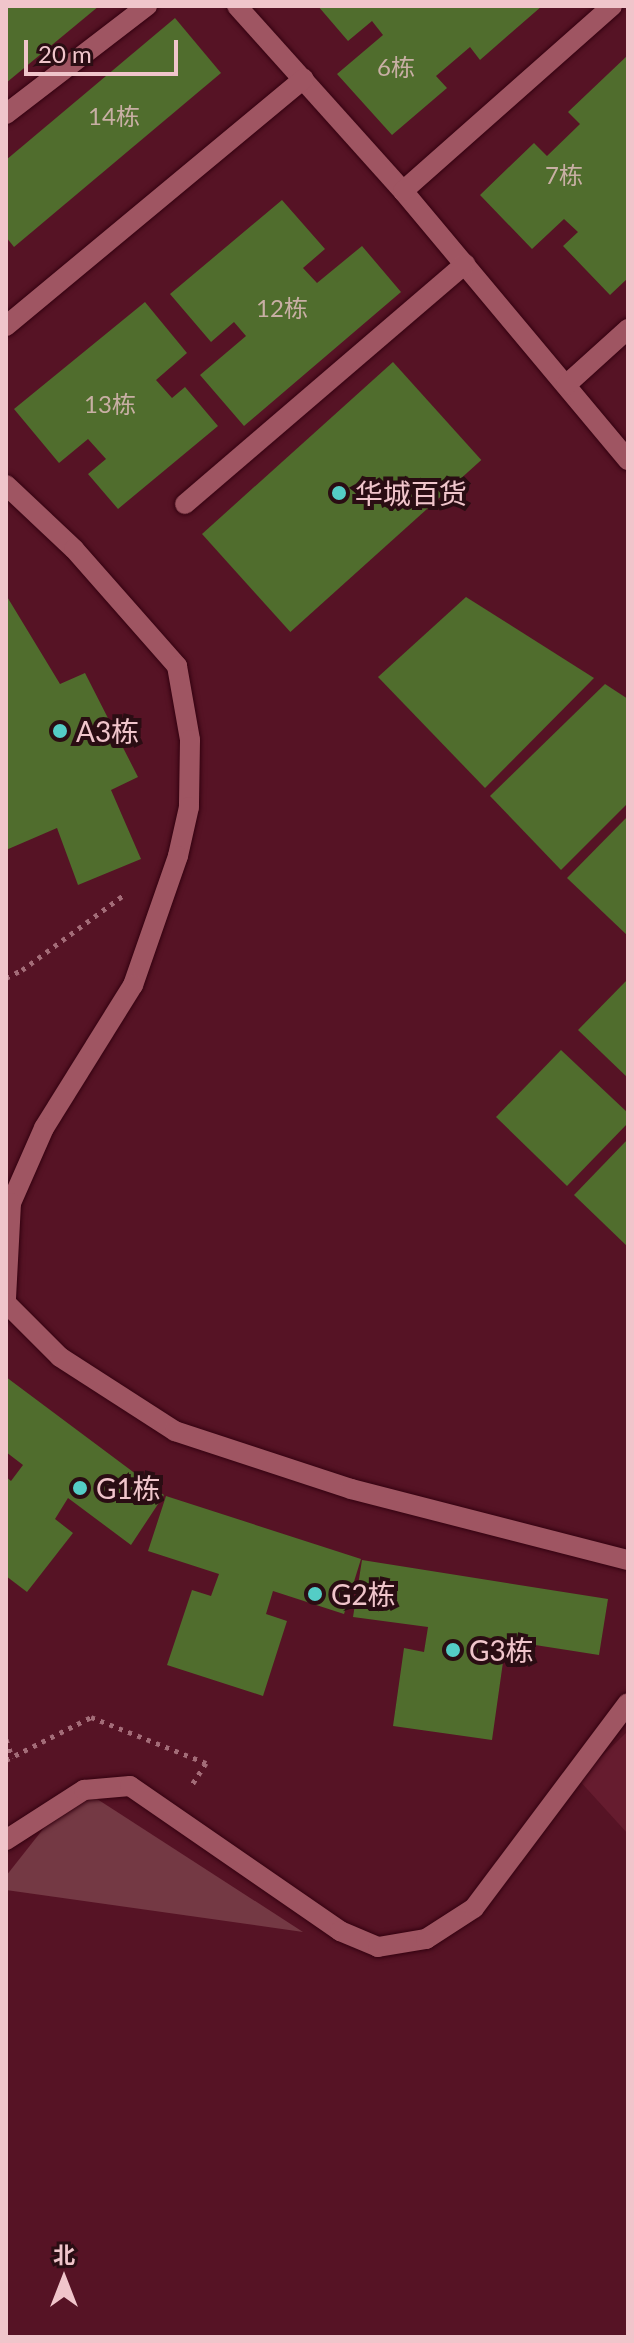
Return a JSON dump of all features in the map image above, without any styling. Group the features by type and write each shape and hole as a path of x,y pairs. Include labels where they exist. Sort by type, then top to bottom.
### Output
{"street":[{"path":"6,114 147,6"},
{"path":"237,6 403,191 628,460"},
{"path":"403,191 612,6"},
{"path":"6,326 304,79"},
{"path":"185,504 465,264"},
{"path":"566,385 628,329"},
{"path":"6,485 74,549 177,666 190,740 189,807 178,856 133,985 44,1128 11,1203 6,1301 60,1357 175,1431 351,1489 628,1560"},
{"path":"6,1840 84,1790 130,1786 340,1931 378,1947 426,1939 474,1908 628,1703"}],"path":[{"path":"6,978 22,970 178,856"},
{"path":"6,1739 9,1759 91,1717 206,1763 174,1814"}],"shaded area":[{"path":"628,1731 628,1834 578,1779"},
{"path":"77,1786 303,1932 6,1890 6,1876"}],"building":[{"path":"6,6 99,6 6,83"},
{"path":"318,6 542,6 480,60 470,47 436,76 447,88 392,135 337,74 383,35 372,21 348,41"},
{"path":"175,18 221,73 14,247 6,237 6,160"},
{"path":"628,55 628,278 610,295 563,246 578,232 564,219 532,249 480,195 534,143 547,156 580,124 568,112"},
{"path":"282,200 325,249 303,268 317,283 362,246 401,292 244,426 200,375 246,336 234,322 211,342 170,294"},
{"path":"145,302 187,353 156,380 172,398 185,387 218,426 118,509 88,474 106,459 88,439 59,463 14,409"},
{"name":"华城百货","path":"393,362 481,460 290,632 202,534"},
{"name":"A3栋","path":"6,595 60,684 85,673 138,777 111,790 141,859 78,885 57,828 6,850"},
{"path":"466,597 594,678 485,788 378,677"},
{"path":"605,684 628,699 628,803 561,870 490,796"},
{"path":"628,816 628,936 567,878"},
{"path":"628,979 628,1078 578,1030"},
{"path":"561,1050 628,1113 628,1123 567,1186 496,1117"},
{"path":"628,1139 628,1247 574,1195"},
{"name":"G1栋","path":"6,1377 164,1495 131,1545 68,1498 55,1519 73,1533 27,1592 6,1576 6,1477 11,1481 23,1465 6,1452"},
{"name":"G2栋","path":"166,1496 361,1559 344,1614 273,1591 266,1614 287,1621 263,1696 167,1665 192,1590 211,1596 219,1574 148,1551"},
{"name":"G3栋","path":"362,1560 608,1599 599,1655 484,1637 481,1659 503,1662 492,1740 393,1726 404,1648 424,1652 428,1627 353,1617"}],"place":[{"name":"华城百货","path":"339,493"},
{"name":"A3栋","path":"60,731"},
{"name":"G1栋","path":"80,1488"},
{"name":"G2栋","path":"315,1594"},
{"name":"G3栋","path":"453,1650"}]}
